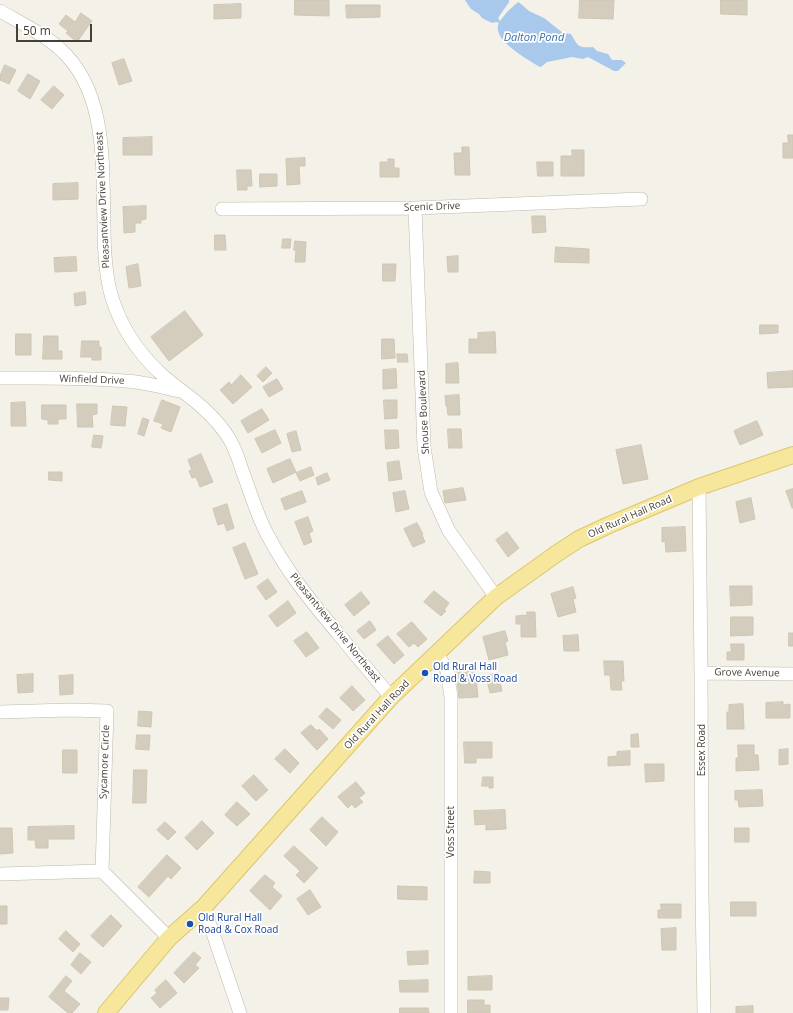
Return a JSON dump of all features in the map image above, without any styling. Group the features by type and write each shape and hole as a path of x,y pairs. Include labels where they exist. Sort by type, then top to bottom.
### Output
{"main road":[{"name":"Old Rural Hall Road","path":"106,1013 169,938 204,907 391,697 496,597 556,554 580,539 609,525 699,487 793,454"}],"street":[{"name":"Pleasantview Drive Northeast","path":"0,12 59,48 69,58 77,70 87,86 94,103 98,121 101,159 104,252 108,279 118,315 129,336 139,351 158,372 203,408 219,425 230,440 266,531 294,579 391,697"},
{"name":"Scenic Drive","path":"222,209 415,208 641,199"},
{"name":"Shouse Boulevard","path":"415,208 424,446 431,492 449,531 496,597"},
{"name":"Winfield Drive","path":"0,378 125,381 144,383 183,392"},
{"name":"Essex Road","path":"699,487 702,673 702,886 704,1013"},
{"name":"Voss Street","path":"437,654 447,670 451,697 451,1013"},
{"name":"Grove Avenue","path":"702,673 793,674"},
{"name":"Sycamore Circle","path":"0,712 69,710 107,711 102,871"},
{"path":"0,874 102,871 169,938"},
{"path":"204,907 240,1013"}],"water":[{"name":"Dalton Pond","path":"465,0 509,0 498,18 500,21 518,2 529,11 544,18 563,33 571,34 579,46 593,47 597,51 608,54 612,60 622,60 626,63 618,71 614,71 588,57 583,59 572,57 547,62 541,67 538,66 514,50 503,40 498,29 499,23 492,23 482,18 471,9"}],"building":[{"path":"295,0 329,0 329,16 295,15"},
{"path":"580,0 614,0 613,19 579,18"},
{"path":"721,0 747,0 747,15 721,14"},
{"path":"241,4 241,18 214,19 214,5"},
{"path":"346,5 380,5 380,17 347,18"},
{"path":"81,13 92,21 77,42 66,33 68,31 59,24 66,15 75,22"},
{"path":"124,59 132,81 119,85 112,63"},
{"path":"5,65 16,70 9,84 0,80 0,76"},
{"path":"28,74 40,81 30,99 18,91"},
{"path":"54,86 64,95 52,109 41,100"},
{"path":"788,135 793,135 793,158 783,158 783,143 788,143"},
{"path":"152,137 152,155 123,155 123,138"},
{"path":"462,147 469,147 470,175 455,175 454,153 462,153"},
{"path":"572,150 584,150 584,176 561,176 561,156 572,156"},
{"path":"305,158 305,166 299,166 300,184 287,185 286,159"},
{"path":"388,159 394,159 394,168 399,168 399,177 380,177 380,162 388,162"},
{"path":"537,162 553,162 553,176 538,176"},
{"path":"237,170 251,170 252,186 247,186 247,190 238,190"},
{"path":"260,174 277,174 277,186 260,187"},
{"path":"78,183 78,199 53,200 53,184"},
{"path":"146,206 146,219 141,220 141,223 135,223 135,232 124,233 123,207"},
{"path":"532,216 545,216 546,232 533,233"},
{"path":"215,235 225,235 226,250 215,250"},
{"path":"283,239 291,239 290,248 282,248"},
{"path":"295,241 306,242 305,262 295,262"},
{"path":"556,247 589,249 589,263 555,262"},
{"path":"458,256 458,272 448,272 447,257"},
{"path":"76,257 77,271 55,272 54,258"},
{"path":"138,264 141,286 129,288 126,267"},
{"path":"383,264 396,264 395,281 383,281"},
{"path":"85,292 86,304 75,306 74,294"},
{"path":"185,311 203,335 169,361 151,337"},
{"path":"760,325 778,325 778,333 760,334"},
{"path":"495,332 496,353 469,353 469,339 478,339 478,333"},
{"path":"16,334 31,334 31,355 16,355"},
{"path":"44,336 58,336 58,351 62,351 62,359 43,359"},
{"path":"382,339 394,339 395,358 382,359"},
{"path":"82,341 99,341 99,347 101,347 101,360 92,360 92,357 81,357"},
{"path":"397,354 407,354 408,362 398,362"},
{"path":"458,363 459,383 446,383 446,364"},
{"path":"266,367 272,373 263,382 257,376"},
{"path":"396,369 397,388 383,389 383,370"},
{"path":"793,371 793,387 768,388 767,373"},
{"path":"241,375 252,387 233,404 220,390 229,382 231,385"},
{"path":"277,379 283,389 269,397 263,387"},
{"path":"459,395 460,415 448,415 445,396"},
{"path":"162,400 180,407 171,432 161,428 163,424 154,421"},
{"path":"384,400 397,400 397,418 385,419"},
{"path":"25,402 26,426 11,426 11,403"},
{"path":"77,404 97,404 97,414 92,415 93,427 78,427"},
{"path":"42,405 66,405 66,419 58,419 58,424 48,424 48,420 42,419"},
{"path":"113,406 127,407 125,426 111,425"},
{"path":"262,409 269,420 248,433 241,421"},
{"path":"143,418 149,420 144,436 138,434"},
{"path":"757,421 763,435 740,445 734,431"},
{"path":"448,429 461,429 462,448 449,448"},
{"path":"275,430 281,443 262,453 255,439"},
{"path":"385,430 398,430 399,448 386,449"},
{"path":"296,431 301,450 292,452 287,434"},
{"path":"94,435 103,436 101,448 92,447"},
{"path":"641,445 648,479 623,484 616,450"},
{"path":"201,454 213,482 200,487 196,477 192,478 189,471 192,470 188,460"},
{"path":"290,459 296,472 273,483 267,469"},
{"path":"399,461 402,479 389,481 387,463"},
{"path":"311,467 314,475 300,481 296,473"},
{"path":"49,472 62,472 62,481 49,480"},
{"path":"327,473 330,480 318,485 316,478"},
{"path":"463,488 466,500 445,503 443,491"},
{"path":"793,489 793,508 792,508 786,491"},
{"path":"302,491 306,502 285,510 281,499"},
{"path":"405,491 409,509 396,512 393,493"},
{"path":"751,498 755,519 740,523 736,502"},
{"path":"227,504 234,528 227,531 224,523 218,525 213,509"},
{"path":"308,517 313,531 309,533 312,542 304,545 295,522"},
{"path":"417,523 423,534 422,535 425,542 413,547 404,529"},
{"path":"685,527 686,551 666,552 665,541 662,542 662,528"},
{"path":"507,532 519,548 508,557 496,540"},
{"path":"245,543 258,574 245,579 233,548"},
{"path":"268,579 277,592 266,600 257,587"},
{"path":"730,586 752,586 752,605 731,606"},
{"path":"573,587 576,598 573,599 576,612 558,617 551,594"},
{"path":"434,591 449,603 444,610 446,611 441,616 424,602"},
{"path":"361,592 370,603 354,616 345,605"},
{"path":"288,601 296,613 277,627 269,616"},
{"path":"527,612 535,612 536,637 521,637 521,624 516,624 516,616 527,615"},
{"path":"731,617 753,617 753,635 731,636"},
{"path":"370,621 376,630 364,639 357,631"},
{"path":"412,622 427,639 418,647 414,643 409,647 397,634"},
{"path":"505,631 508,641 505,642 508,655 489,660 483,637"},
{"path":"307,632 319,648 306,657 294,641"},
{"path":"789,633 793,633 793,646 789,646"},
{"path":"578,635 579,651 564,651 563,636"},
{"path":"388,636 404,655 394,664 377,645"},
{"path":"731,644 744,644 744,660 727,660 727,652 731,652"},
{"path":"604,661 623,661 624,681 621,681 622,690 611,690 610,675 605,675"},
{"path":"475,667 478,697 459,698 456,669"},
{"path":"498,673 502,691 490,693 486,676"},
{"path":"33,674 33,692 18,693 17,675"},
{"path":"73,675 73,694 60,695 59,676"},
{"path":"352,686 365,700 353,711 340,698"},
{"path":"783,702 783,705 790,704 790,718 766,718 766,703"},
{"path":"743,704 744,729 727,729 727,712 729,712 729,705"},
{"path":"327,708 341,720 333,729 319,717"},
{"path":"139,711 152,712 151,727 138,726"},
{"path":"311,725 317,731 319,729 328,739 317,750 301,733"},
{"path":"638,734 639,747 631,747 631,735"},
{"path":"137,735 150,735 149,750 136,749"},
{"path":"464,742 492,742 492,758 476,758 476,763 465,763"},
{"path":"738,745 754,745 754,755 758,755 759,770 736,771"},
{"path":"285,749 299,763 290,773 275,759"},
{"path":"788,749 788,764 779,765 779,750"},
{"path":"63,750 77,750 77,773 63,773"},
{"path":"630,751 630,765 608,766 608,757 617,756 617,752"},
{"path":"645,764 664,764 664,781 646,782"},
{"path":"134,770 147,770 146,803 133,803"},
{"path":"254,775 268,790 256,801 242,786"},
{"path":"483,777 493,777 493,788 489,788 489,786 482,786"},
{"path":"356,782 365,793 359,798 363,802 355,808 352,804 348,808 338,797"},
{"path":"762,790 763,806 739,807 738,800 735,800 735,791"},
{"path":"237,802 250,814 237,826 225,815"},
{"path":"505,810 506,829 486,830 486,824 475,825 474,811"},
{"path":"322,817 338,832 326,846 310,830"},
{"path":"202,821 214,833 197,850 185,838"},
{"path":"165,822 176,832 168,840 157,830"},
{"path":"74,826 74,839 48,839 48,848 36,848 35,840 28,840 28,827"},
{"path":"0,828 12,828 13,853 0,854"},
{"path":"735,828 749,828 749,842 735,842"},
{"path":"294,846 318,868 304,883 296,875 300,871 284,856"},
{"path":"167,855 181,868 171,879 168,876 149,897 138,887"},
{"path":"475,871 490,872 490,883 474,883"},
{"path":"265,875 275,883 272,887 282,896 270,910 250,891"},
{"path":"398,886 427,887 427,900 398,899"},
{"path":"310,890 321,907 308,915 297,899"},
{"path":"731,902 756,902 756,916 731,916"},
{"path":"661,904 681,904 681,918 658,918 658,910 661,910"},
{"path":"0,906 7,906 7,924 0,924"},
{"path":"111,915 122,926 103,947 91,936"},
{"path":"676,928 676,950 662,950 661,929"},
{"path":"66,931 80,944 73,952 59,939"},
{"path":"428,951 428,964 408,965 407,952"},
{"path":"194,952 201,958 195,965 199,968 184,983 174,973"},
{"path":"80,953 91,962 81,974 71,965"},
{"path":"66,976 72,981 64,991 80,1004 72,1013 68,1013 49,997"},
{"path":"492,976 492,990 468,990 468,977"},
{"path":"166,980 177,993 160,1008 151,998 157,993 155,990"},
{"path":"428,980 428,992 400,992 399,981"},
{"path":"0,998 9,998 8,1010 0,1010"},
{"path":"468,1000 484,1000 484,1005 490,1005 490,1013 468,1013"},
{"path":"753,1006 753,1013 736,1013 736,1007"},
{"path":"400,1008 428,1008 429,1013 400,1013"}],"place":[{"name":"Old Rural Hall Road & Voss Road","path":"425,673"},
{"name":"Old Rural Hall Road & Cox Road","path":"190,924"}]}
